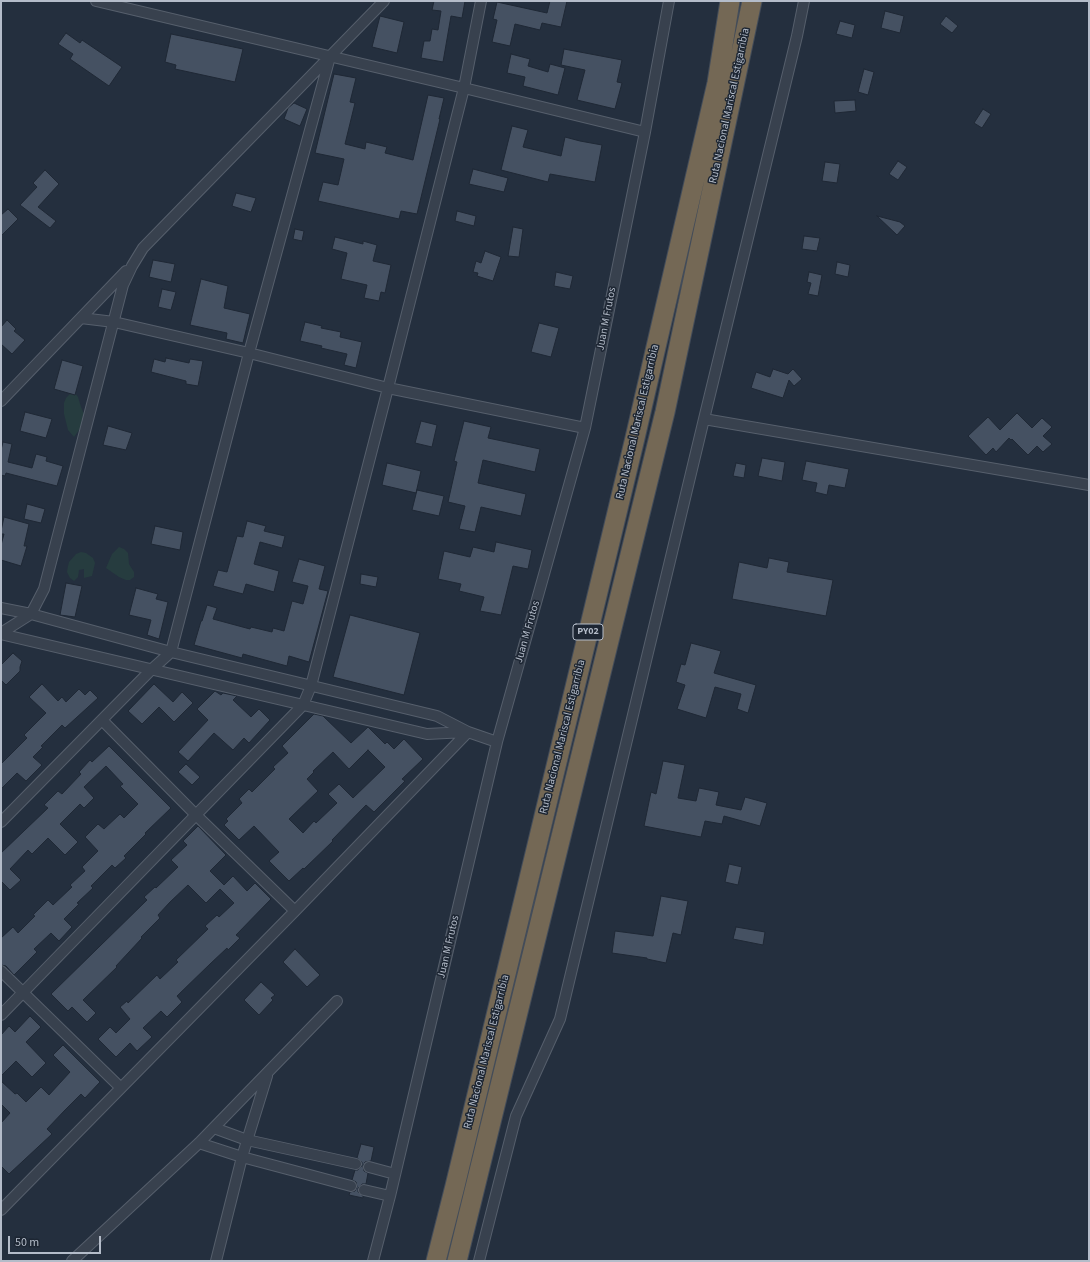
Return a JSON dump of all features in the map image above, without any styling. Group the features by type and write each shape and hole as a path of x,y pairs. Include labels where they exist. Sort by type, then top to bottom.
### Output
{"highway":[{"name":"Ruta Nacional Mariscal Estigarribia","path":"436,1261 637,430 717,82 730,1"},
{"name":"Ruta Nacional Mariscal Estigarribia","path":"457,1261 665,412 752,1"}],"street":[{"path":"96,1 645,132"},
{"path":"1,634 31,614 44,589 123,285 132,266 143,248 384,1"},
{"path":"1,1015 303,705 311,686 464,88 481,1"},
{"name":"Juan M Frutos","path":"373,1261 396,1174 497,742 585,428 645,132 669,1"},
{"path":"479,1261 516,1116 560,1019 804,1"},
{"path":"1,822 151,670 171,652 249,353 330,57"},
{"path":"1,401 132,266"},
{"path":"81,318 114,322 249,353 388,388 585,428"},
{"path":"704,418 1089,485"},
{"path":"1,608 31,614 171,652 437,716 468,732 497,742"},
{"path":"1,634 427,734 468,732"},
{"path":"102,720 196,815 295,911"},
{"path":"1,1210 295,911 468,732"},
{"path":"1,970 121,1088"},
{"path":"72,1261 199,1143 337,1001"},
{"path":"216,1261 242,1157 267,1074"},
{"path":"214,1128 247,1140 356,1164"},
{"path":"199,1143 242,1157 351,1186"},
{"path":"369,1167 396,1174"},
{"path":"364,1190 390,1196"}],"green space":[{"path":"75,393 85,416 82,426 74,437 68,430 64,414 64,403 70,394"},
{"path":"119,547 128,553 129,564 134,572 134,577 130,580 119,577 106,568 112,554"},
{"path":"81,552 86,553 93,558 95,563 92,576 84,578 84,569 79,570 78,577 74,581 70,578 67,572 68,566 69,562 76,554"}],"building":[{"path":"434,1 465,1 462,18 451,16 443,62 421,58 424,41 430,41 432,29 438,30 441,11 432,10"},
{"path":"550,1 567,1 561,27 542,23 540,30 515,24 510,46 492,42 497,20 493,19 497,2 547,13"},
{"path":"885,11 904,16 900,33 881,28"},
{"path":"380,16 404,22 397,53 372,47"},
{"path":"946,16 958,26 952,33 940,24"},
{"path":"840,21 855,25 852,38 836,34"},
{"path":"66,33 80,43 82,40 122,67 109,86 70,59 73,54 58,44"},
{"path":"171,34 243,49 235,82 175,69 176,65 165,62"},
{"path":"564,49 622,60 617,82 622,83 615,109 577,100 585,70 561,65"},
{"path":"511,54 530,59 528,66 548,72 550,64 565,68 558,95 523,86 525,77 507,73"},
{"path":"864,69 874,72 868,95 858,92"},
{"path":"334,74 356,78 350,102 355,103 345,144 365,149 366,142 387,147 385,153 413,160 428,95 444,98 417,214 401,211 399,219 318,201 323,182 338,185 344,159 315,153"},
{"path":"855,100 856,111 835,113 834,101"},
{"path":"294,103 307,109 300,126 284,119 288,108"},
{"path":"983,109 991,114 982,128 974,123"},
{"path":"512,126 528,130 523,147 561,156 565,137 602,145 595,182 550,174 548,182 501,170"},
{"path":"898,161 907,167 898,180 889,174"},
{"path":"825,162 840,164 837,183 822,181"},
{"path":"473,169 508,178 504,192 469,184"},
{"path":"45,170 59,184 38,207 56,221 50,228 20,205 37,187 33,183"},
{"path":"236,193 256,198 251,212 232,206"},
{"path":"8,209 18,219 1,236 1,215"},
{"path":"457,211 476,216 474,226 455,221"},
{"path":"877,216 900,222 905,226 897,235"},
{"path":"513,227 523,229 519,257 508,256"},
{"path":"295,229 304,231 302,241 293,239"},
{"path":"804,236 820,238 817,251 802,249"},
{"path":"335,237 363,244 363,241 377,245 373,261 391,265 385,293 381,292 379,301 364,298 367,285 341,279 347,253 332,249"},
{"path":"485,251 501,257 493,281 477,276 478,273 473,272 476,261 481,263"},
{"path":"153,260 175,264 171,282 149,277"},
{"path":"837,262 850,265 848,277 835,274"},
{"path":"556,272 573,276 570,289 554,286"},
{"path":"809,272 822,275 818,296 808,294 811,283 807,282"},
{"path":"201,279 228,286 224,308 250,314 243,343 226,339 227,333 190,325"},
{"path":"162,289 176,292 171,310 158,307"},
{"path":"7,320 16,329 14,331 25,340 12,354 1,344 1,327"},
{"path":"305,322 322,326 321,328 341,332 340,337 362,342 356,368 344,365 347,354 300,341"},
{"path":"539,323 559,328 551,357 531,352"},
{"path":"166,358 189,363 190,359 203,361 198,386 186,384 186,381 151,372 154,359 165,362"},
{"path":"62,360 83,366 75,395 54,389"},
{"path":"773,369 788,374 793,369 802,379 794,386 789,380 783,398 751,388 756,372 770,377"},
{"path":"25,412 52,419 46,438 20,431"},
{"path":"1017,413 1032,428 1042,418 1052,427 1043,436 1052,444 1043,452 1037,446 1028,455 1012,439 1011,440 1009,438 996,452 993,448 986,455 968,436 988,417 1000,430"},
{"path":"421,421 437,425 432,447 415,443"},
{"path":"464,421 491,427 488,438 540,449 535,472 483,460 478,483 526,494 521,516 481,507 475,532 459,529 465,506 448,502 457,462 454,461"},
{"path":"108,426 132,433 126,450 103,445"},
{"path":"3,442 12,444 8,462 32,468 36,454 47,457 46,461 63,466 57,486 6,473 5,476 1,475 1,450"},
{"path":"762,458 785,462 782,481 758,476"},
{"path":"806,461 849,469 845,488 829,485 827,495 815,492 817,483 802,480"},
{"path":"387,463 421,471 416,493 382,485"},
{"path":"736,463 746,465 744,478 733,476"},
{"path":"417,490 444,496 439,516 412,510"},
{"path":"27,504 45,509 41,523 24,519"},
{"path":"4,517 29,524 24,546 27,546 21,566 1,560 1,545 4,534 1,534 1,531"},
{"path":"247,521 266,526 264,531 285,536 282,548 260,542 254,564 279,571 274,592 246,584 243,594 213,586 218,570 227,572 237,536 243,537"},
{"path":"155,526 183,532 180,550 151,544"},
{"path":"496,542 532,550 528,569 513,566 501,615 480,611 484,597 459,591 461,584 438,579 444,551 470,557 473,547 494,552"},
{"path":"769,558 789,562 787,572 833,580 826,616 732,599 739,562 767,568"},
{"path":"299,559 325,566 319,589 328,591 309,662 289,656 287,666 243,654 242,658 194,645 207,605 217,608 213,619 250,629 251,627 272,632 273,628 284,631 292,601 303,604 308,586 292,582"},
{"path":"361,574 378,577 376,587 360,584"},
{"path":"66,583 82,586 75,617 60,615"},
{"path":"136,588 158,594 156,599 168,602 159,639 147,635 151,620 129,615"},
{"path":"350,615 420,633 404,695 333,677"},
{"path":"691,643 721,651 714,673 756,685 748,713 737,709 741,694 715,687 706,718 677,709 685,685 676,682 681,664 685,665"},
{"path":"13,653 22,661 20,671 6,685 1,680 1,665"},
{"path":"42,684 58,701 62,697 66,702 79,689 85,695 90,690 98,698 65,728 62,725 41,746 43,747 33,757 42,765 26,781 17,773 1,789 1,764 27,738 24,735 46,713 29,697"},
{"path":"154,684 173,702 182,692 193,703 174,722 159,707 142,724 128,711"},
{"path":"215,691 221,695 223,693 237,696 233,700 251,717 259,709 270,720 249,743 244,738 233,750 214,733 188,761 178,752 208,720 197,709"},
{"path":"314,714 323,716 351,743 368,727 385,744 387,742 394,749 404,739 423,759 402,779 405,781 374,812 366,805 332,840 333,841 304,869 303,868 289,881 269,861 279,852 254,826 239,840 224,825 228,821 226,819 242,803 239,799 249,789 252,792 275,769 273,767 288,753 282,746","holes":["368,750 385,767 353,798 339,784 328,794 337,803 316,823 314,821 303,833 289,819 318,791 307,779 314,772 313,771 333,752 349,769"]},
{"path":"109,746 171,808 124,856 126,858 115,868 112,865 91,886 93,888 77,903 79,904 64,919 72,927 59,941 51,933 34,949 37,952 14,975 6,966 1,965 1,938 13,927 18,933 48,900 53,905 72,887 70,885 85,871 82,867 98,851 85,837 98,824 104,829 120,814 124,818 138,804 120,786 123,784 106,766 84,787 94,798 84,808 80,804 60,824 78,842 65,855 48,838 32,854 28,850 10,869 21,880 10,890 1,881 1,853 48,808 44,805 58,791 62,794 81,774 79,772 90,760 92,762"},
{"path":"663,761 685,765 678,798 696,801 699,788 719,792 716,805 741,810 745,797 767,803 760,826 724,816 722,824 705,821 701,837 644,826 651,792 656,794"},
{"path":"186,764 200,777 192,785 178,772"},
{"path":"198,826 226,855 210,871 224,885 233,876 247,891 255,883 271,899 236,935 240,938 228,950 227,948 177,996 182,1002 167,1017 161,1011 143,1028 152,1037 137,1051 130,1043 116,1057 98,1039 110,1027 116,1033 130,1019 120,1007 127,1001 128,1003 157,975 160,979 178,962 176,960 208,929 205,926 217,915 219,917 234,903 220,889 206,903 188,885 170,902 158,915 160,918 141,937 142,938 116,966 117,967 83,1000 96,1013 87,1022 72,1007 68,1011 51,994 147,900 144,897 178,867 171,860 187,845 183,841"},
{"path":"729,864 742,867 738,885 725,882"},
{"path":"661,896 688,901 681,935 673,933 666,963 647,958 612,953 615,931 653,936"},
{"path":"736,927 765,932 763,945 733,939"},
{"path":"295,949 320,975 307,987 283,962"},
{"path":"261,982 275,995 271,998 273,1000 259,1015 244,1000"},
{"path":"30,1016 41,1027 26,1042 46,1063 32,1077 16,1061 1,1076 1,1035 9,1026 15,1032"},
{"path":"63,1045 100,1082 85,1098 81,1094 65,1110 47,1129 52,1134 9,1174 1,1166 1,1123 10,1113 1,1104 1,1081 26,1102 41,1087 49,1095 70,1072 53,1055"},
{"path":"361,1144 374,1147 371,1161 365,1162 363,1166 364,1171 368,1173 366,1184 362,1184 358,1188 358,1192 363,1196 363,1198 349,1195 350,1192 355,1191 357,1187 356,1182 352,1180 355,1170 358,1170 362,1166 362,1162 357,1158"}]}
